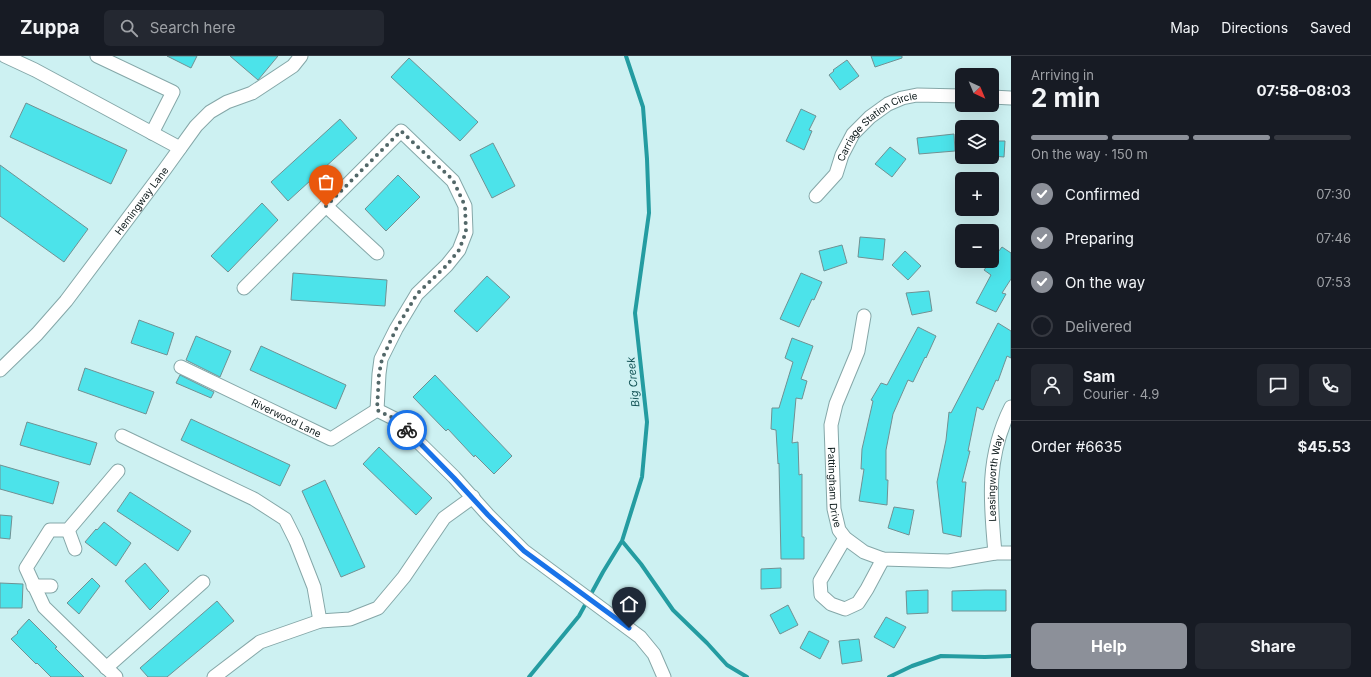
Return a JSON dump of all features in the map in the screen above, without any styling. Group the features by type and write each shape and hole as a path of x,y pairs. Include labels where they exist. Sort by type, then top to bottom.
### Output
{"street":[{"path":"97,56 173,92 152,132"},
{"name":"Hemingway Lane","path":"0,370 37,334 66,301 196,126 210,112 227,102 252,93 293,66 301,56"},
{"path":"11,57 180,148"},
{"name":"Carriage Station Circle","path":"816,196 836,174 842,155 853,134 870,117 888,104 902,98 917,95 955,96"},
{"path":"999,97 1011,98"},
{"path":"244,288 401,131 453,180 465,206 466,232 459,250 447,265 417,294 396,329 382,359 379,374 377,410 395,419 473,497 488,515 524,551 640,637 654,654 664,677"},
{"path":"326,206 377,253"},
{"name":"Pattingham Drive","path":"864,316 858,351 836,404 831,425 834,508 839,530 845,538 864,552 883,559 949,561 995,553 1011,553"},
{"name":"Riverwood Lane","path":"181,367 331,440 377,410"},
{"name":"Leasingworth Way","path":"995,553 991,474 994,454 999,437 1011,407"},
{"path":"122,436 254,500 285,519 296,541 314,588 320,621"},
{"path":"118,471 68,530 50,530 26,568 44,607 111,673 203,582"},
{"path":"214,677 260,642 320,621 350,619 378,608 404,577 444,518 473,497"},
{"path":"68,530 75,549"},
{"path":"845,538 820,581 821,595 830,604 845,609 858,603 868,589 883,559"},
{"path":"33,586 51,586"}],"building":[{"path":"167,56 197,56 191,68"},
{"path":"230,56 278,56 258,80"},
{"path":"871,56 902,56 902,58 875,67"},
{"path":"409,58 478,122 460,141 391,77"},
{"path":"847,60 859,76 840,90 829,75 834,71 833,70"},
{"path":"26,103 127,150 111,184 10,137"},
{"path":"801,109 816,116 809,130 812,131 804,150 786,141"},
{"path":"340,119 357,138 288,201 271,182"},
{"path":"954,134 955,151 919,154 917,138"},
{"path":"999,141 1005,141 1004,157 999,157"},
{"path":"493,143 515,186 492,198 470,155"},
{"path":"890,147 906,159 892,177 875,164"},
{"path":"0,165 88,229 64,262 0,216"},
{"path":"398,175 420,197 386,231 365,209"},
{"path":"262,203 278,220 228,272 211,256"},
{"path":"860,237 885,239 883,260 858,257"},
{"path":"842,245 847,263 824,271 819,251"},
{"path":"1002,247 1011,253 1011,279 1002,293 1006,294 996,312 976,303 991,275 984,270 986,268 999,268 999,251"},
{"path":"905,251 921,266 908,280 892,265"},
{"path":"293,273 387,280 385,306 291,300"},
{"path":"801,273 822,282 799,327 780,319"},
{"path":"487,276 510,297 477,332 454,311"},
{"path":"929,291 932,311 912,315 906,293"},
{"path":"139,320 174,333 167,355 131,343"},
{"path":"998,323 1011,331 1011,358 1007,356 998,381 996,380 983,410 977,407 968,451 970,451 962,482 966,482 961,537 943,533 937,482 946,440 949,412 951,413"},
{"path":"918,327 936,336 913,382 908,380 893,414 886,450 886,480 888,480 887,505 859,501 864,469 861,469 862,449 873,401 871,400 881,383 887,385"},
{"path":"196,336 231,351 220,377 186,360"},
{"path":"792,338 813,346 801,379 807,381 802,399 796,398 792,443 798,442 799,475 802,474 802,537 804,537 804,559 781,559 779,463 778,464 776,430 771,429 772,408 779,408 793,362 785,358"},
{"path":"261,346 346,385 336,409 250,370"},
{"path":"85,368 154,392 146,414 78,390"},
{"path":"180,375 214,392 211,398 176,383"},
{"path":"435,375 512,456 494,474 475,455 474,457 448,429 446,431 413,397"},
{"path":"191,419 290,465 280,486 181,440"},
{"path":"27,422 97,443 90,465 20,445"},
{"path":"379,447 432,498 416,515 363,464"},
{"path":"0,465 59,482 53,504 0,489"},
{"path":"325,480 365,567 341,577 302,491"},
{"path":"130,492 191,531 178,551 117,511"},
{"path":"894,507 914,510 909,535 888,528"},
{"path":"0,515 12,516 10,539 0,538"},
{"path":"104,522 131,543 116,566 85,542"},
{"path":"145,563 169,591 150,610 125,581"},
{"path":"781,568 781,588 761,589 761,569"},
{"path":"92,578 100,586 79,614 67,603"},
{"path":"0,583 23,584 22,608 0,608"},
{"path":"928,590 928,613 907,614 906,591"},
{"path":"1006,590 1006,611 952,611 952,591"},
{"path":"217,601 234,621 167,677 148,677 140,668"},
{"path":"788,605 798,625 780,634 770,615"},
{"path":"886,617 906,627 894,648 874,637"},
{"path":"29,619 84,677 51,677 11,639"},
{"path":"809,631 829,641 820,659 800,648"},
{"path":"859,639 862,661 842,664 839,641"}],"waterway":[{"name":"Big Creek","path":"529,677 579,616 622,541 642,477 647,422 635,313 649,213 647,159 643,107 626,56"},
{"path":"622,541 641,564 673,610 727,665 747,677"},
{"path":"889,677 912,666 941,656 1011,656"}],"way so far":[{"path":"326,206 401,131 453,180 465,206 466,232 459,250 447,265 417,294 396,329 382,359 379,374 377,410 395,419 407,430"}],"route":[{"path":"407,430 524,551 629,628"}]}
